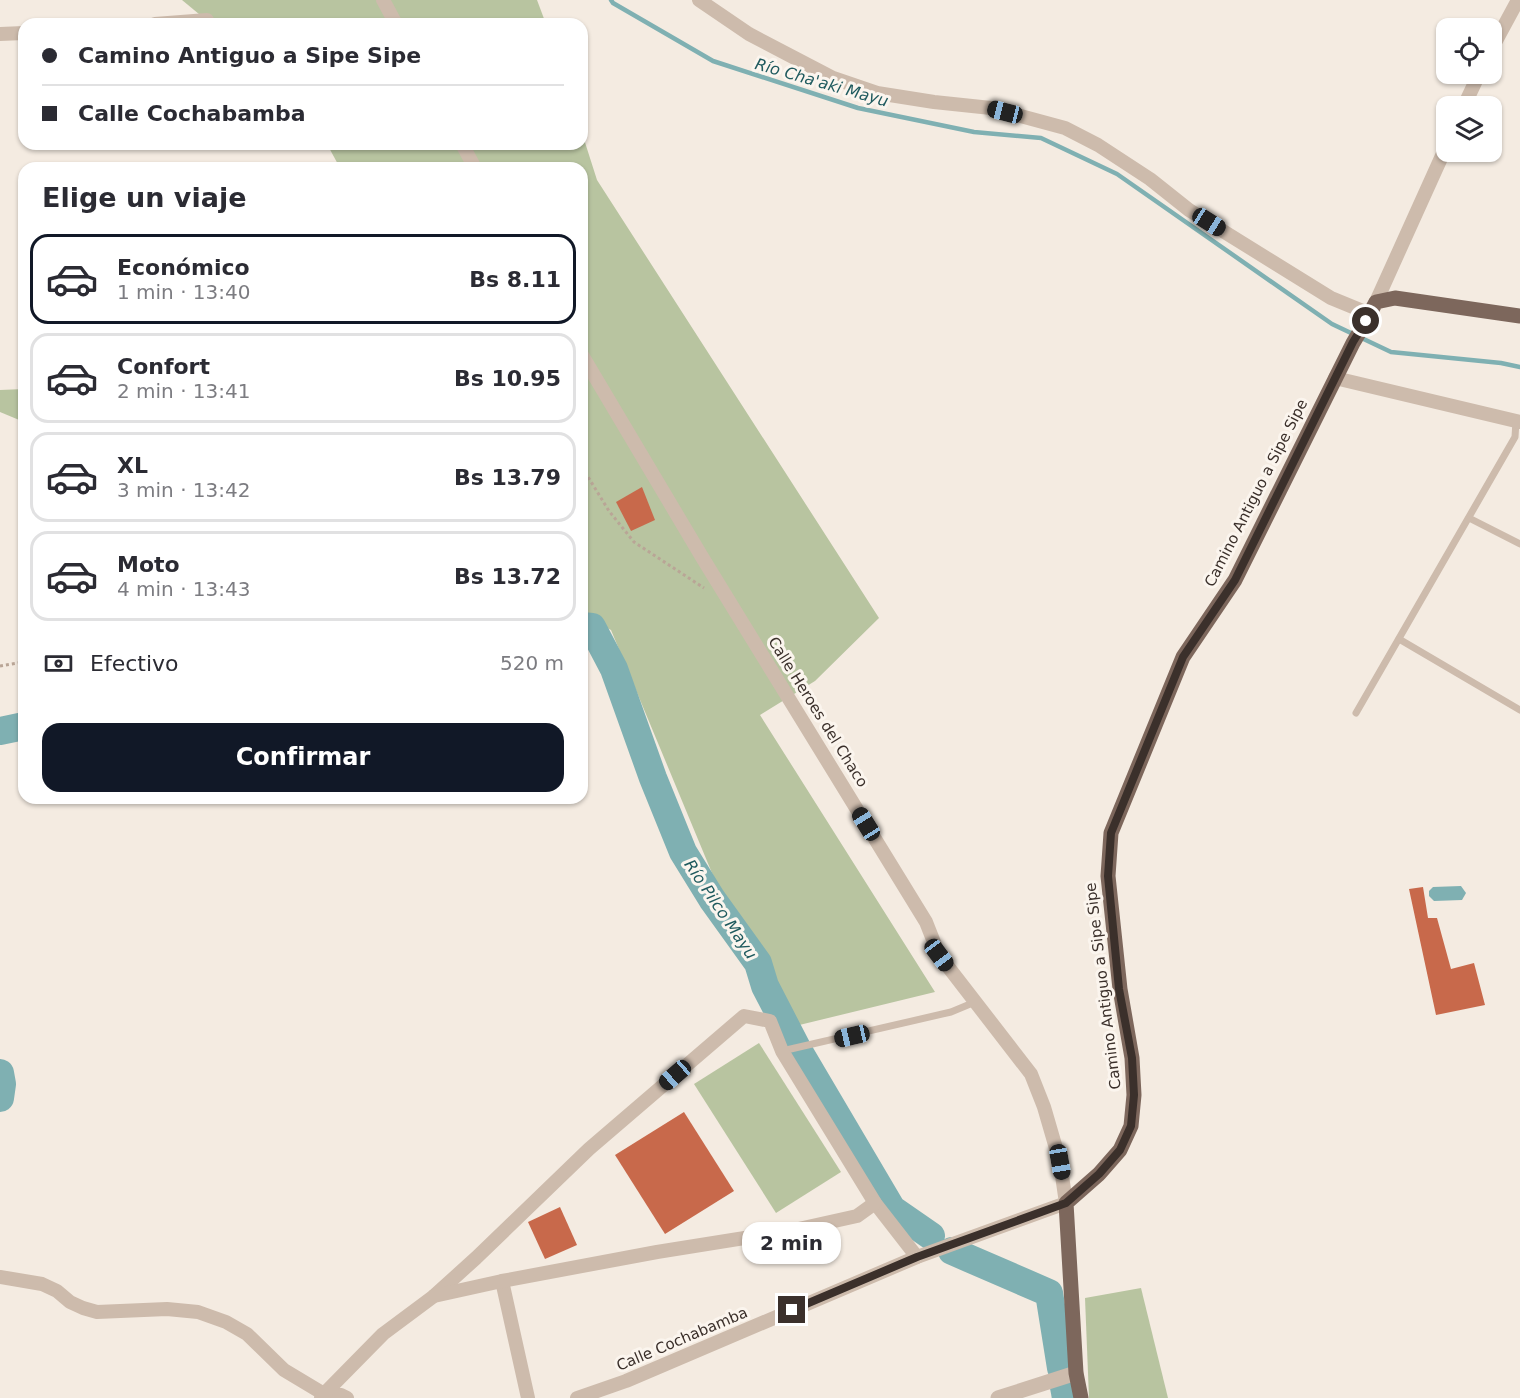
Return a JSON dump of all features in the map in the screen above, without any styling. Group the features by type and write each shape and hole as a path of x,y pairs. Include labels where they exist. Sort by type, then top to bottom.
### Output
{"main road":[{"path":"1371,313 1395,298 1520,316"},
{"name":"Camino Antiguo a Sipe Sipe","path":"1066,1203 1099,1174 1120,1150 1131,1126 1134,1095 1132,1058 1119,989 1108,876 1111,833 1183,657 1235,580 1353,342 1371,313"},
{"name":"Calle Heroes del Chaco","path":"1066,1203 1076,1373 1081,1398"}],"street":[{"path":"383,0 393,18"},
{"path":"699,0 749,34 844,82 877,93 991,108 1065,128 1098,145 1142,173 1189,210 1331,298 1371,313 1439,162"},
{"path":"1502,30 1518,0"},
{"path":"0,34 18,33"},
{"name":"Calle Heroes del Chaco","path":"588,365 702,557 926,922 939,955 1031,1074 1057,1151 1066,1203"},
{"path":"1335,378 1518,422"},
{"path":"322,1396 383,1334 434,1296 590,1149 744,1016 770,1021 782,1051 875,1203 917,1257"},
{"path":"434,1296 657,1252 794,1230 857,1216 875,1203"},
{"name":"Calle Cochabamba","path":"577,1398 626,1381 917,1257 1066,1203"},
{"path":"0,1277 42,1284 57,1291 70,1302 97,1312 167,1309 198,1312 226,1322 247,1334 284,1370 322,1396 341,1395 347,1398"},
{"path":"502,1281 528,1398"},
{"path":"998,1398 1076,1373"}],"lane":[{"path":"1356,713 1515,437 1518,422"},
{"path":"1469,518 1520,543"},
{"path":"1399,639 1520,710"},
{"path":"782,1051 951,1012 975,1002"}],"path":[{"path":"588,477 609,511 634,542 704,588"},
{"path":"0,666 18,663"}],"green space":[{"path":"182,0 537,0 544,18 204,18"},
{"path":"330,150 587,150 597,180 879,618 815,681 760,715 935,992 787,1028 712,873 611,630 598,623 588,625 588,162 337,162"},
{"path":"18,389 18,420 0,412 0,390"},
{"path":"759,1043 841,1172 776,1213 694,1084"},
{"path":"1141,1288 1168,1398 1089,1398 1085,1298"}],"water":[{"path":"1461,886 1466,893 1462,900 1434,901 1429,896 1429,891 1433,887"}],"building":[{"path":"642,487 655,520 631,531 616,502"},
{"path":"1423,887 1428,918 1437,918 1451,969 1474,963 1485,1005 1436,1015 1409,889"},
{"path":"684,1112 734,1191 665,1234 615,1155"},
{"path":"560,1207 577,1245 545,1259 528,1222"}],"waterway":[{"name":"Río Cha'aki Mayu","path":"611,0 713,61 858,108 974,132 1041,138 1117,174 1332,324 1391,352 1520,367"},
{"name":"Río Pilco Mayu","path":"588,627 592,627 614,669 653,778 683,852 712,899 758,963 765,986 797,1048 892,1209 931,1236"},
{"name":"Río Pilco Mayu","path":"0,731 18,727"},
{"name":"Río Pilco Mayu","path":"0,1073 2,1084 0,1098"},
{"path":"952,1251 1049,1293 1061,1368"},
{"path":"1064,1387 1066,1398"}],"route":[{"path":"792,1310 917,1257 1066,1203 1099,1174 1120,1150 1131,1126 1134,1095 1132,1058 1119,989 1108,876 1111,833 1183,657 1235,580 1353,342 1366,321"}]}
